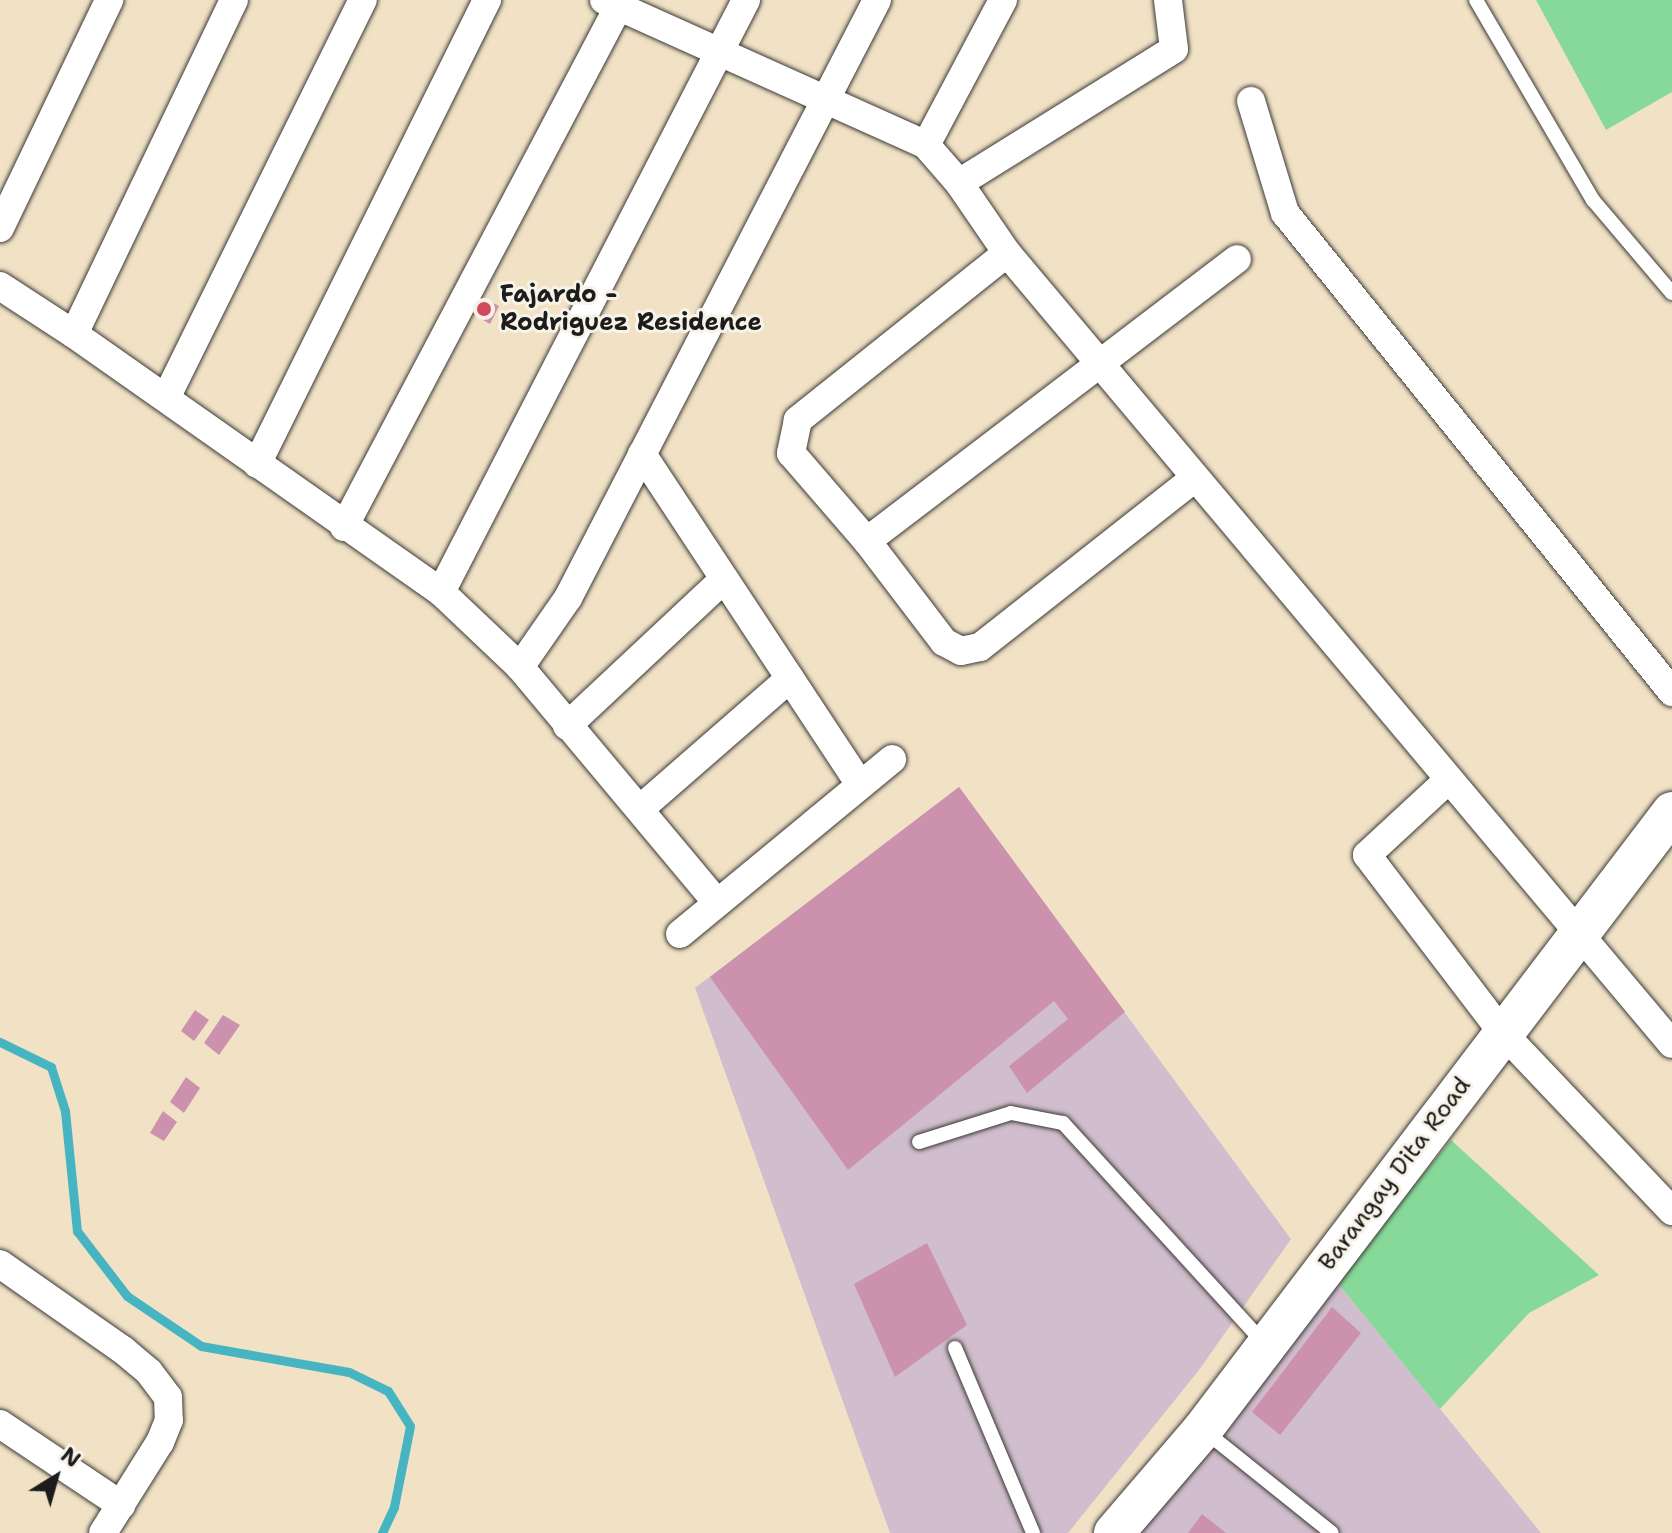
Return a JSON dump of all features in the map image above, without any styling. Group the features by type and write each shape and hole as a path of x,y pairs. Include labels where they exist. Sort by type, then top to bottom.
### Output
{"street":[{"path":"0,228 109,0"},
{"path":"74,334 234,0"},
{"path":"166,398 363,0"},
{"path":"257,464 487,0"},
{"path":"441,592 746,0"},
{"path":"520,667 568,598 877,0"},
{"path":"926,145 1003,0"},
{"path":"959,183 1174,49 1168,0"},
{"path":"344,527 615,2 926,145 959,183 1007,253 1101,361 1447,781 1672,1044"},
{"path":"1251,101 1285,213 1672,692"},
{"path":"1007,253 798,420 791,453 867,541 944,642 961,651 980,647 1195,478"},
{"path":"867,541 1237,259"},
{"path":"0,286 74,334 344,527 441,592 520,667 717,903"},
{"path":"642,454 860,785"},
{"path":"567,726 724,579"},
{"path":"640,809 790,678"},
{"path":"680,934 892,759"},
{"path":"1447,781 1367,855 1502,1032 1672,1211"},
{"name":"Barangay Dita Road","path":"1114,1533 1203,1429 1672,812"},
{"path":"0,1264 123,1350 149,1372 168,1397 169,1420 160,1442 103,1533"},
{"path":"0,1424 121,1505"}],"lane":[{"path":"1476,0 1593,200 1672,293"},
{"path":"919,1142 1011,1113 1063,1123 1266,1345"},
{"path":"955,1348 1033,1533"},
{"path":"1203,1429 1332,1533"}],"shaded area":[{"path":"959,787 1291,1239 1199,1370 1068,1533 890,1533 695,988"},
{"path":"1336,1281 1541,1533 1137,1533"}],"green space":[{"path":"1536,0 1672,0 1672,92 1606,130"},
{"path":"1451,1140 1599,1275 1529,1313 1440,1409 1336,1281"}],"building":[{"name":"Fajardo - Rodriguez Residence","path":"478,295 499,306 490,324 469,312"},
{"path":"959,787 1125,1012 1027,1093 1009,1066 1068,1019 1054,1001 848,1170 710,977"},
{"path":"195,1010 209,1020 194,1041 181,1031"},
{"path":"223,1015 240,1025 219,1055 204,1043"},
{"path":"186,1077 200,1088 184,1113 170,1102"},
{"path":"163,1111 177,1122 164,1141 150,1133"},
{"path":"927,1243 967,1325 895,1377 854,1284"},
{"path":"1332,1307 1361,1333 1280,1435 1252,1412"},
{"path":"1202,1514 1226,1533 1188,1533"}],"waterway":[{"path":"0,1042 51,1067 65,1111 77,1231 127,1296 201,1346 349,1372 388,1391 410,1426 394,1507 382,1533"}],"place":[{"name":"Fajardo - Rodriguez Residence","path":"484,309"}]}
